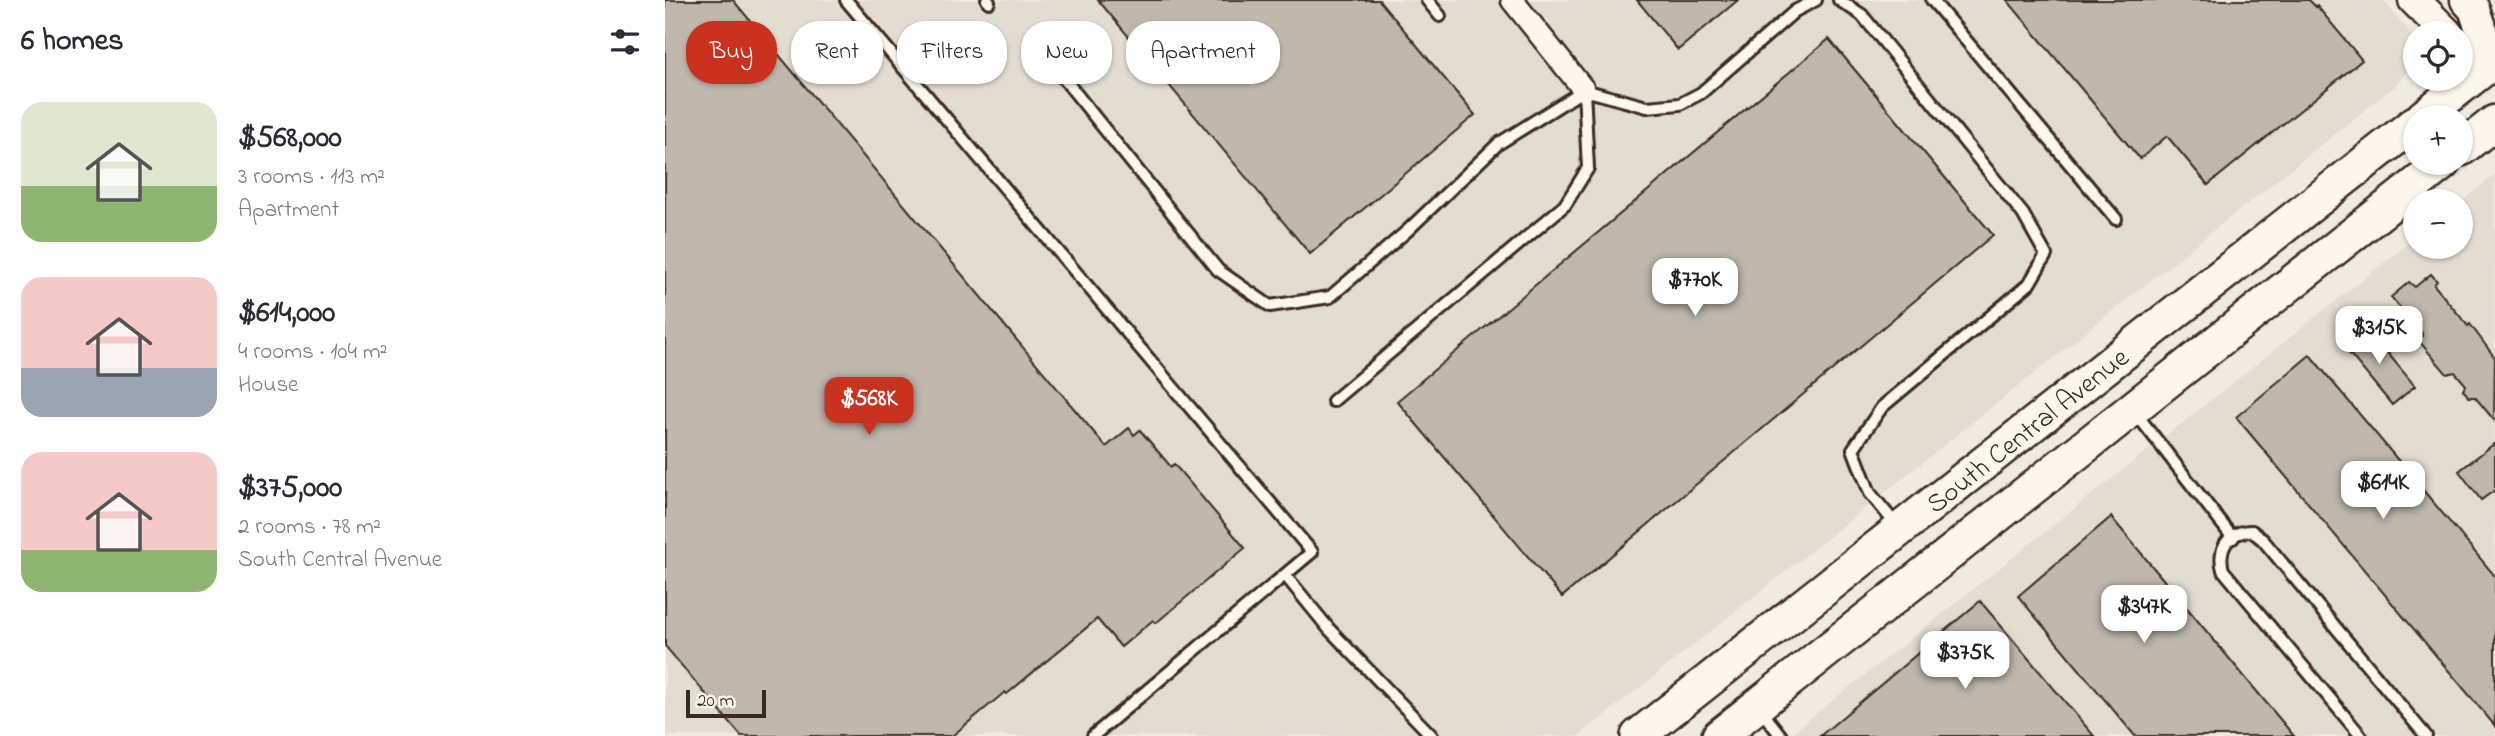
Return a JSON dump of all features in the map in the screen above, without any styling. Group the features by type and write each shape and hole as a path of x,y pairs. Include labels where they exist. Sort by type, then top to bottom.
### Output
{"main road":[{"path":"2439,105 2494,63"},
{"path":"2473,139 2495,122"},
{"name":"South Central Avenue","path":"1638,736 2403,132"},
{"name":"South Central Avenue","path":"1719,736 2428,175"},
{"path":"1754,645 1785,684"}],"street":[{"path":"1512,0 1584,90"},
{"path":"2414,0 2435,21"},
{"path":"2466,0 2474,9 2494,63"},
{"path":"2473,50 2494,63"}],"lane":[{"path":"846,0 1312,552 1093,736"},
{"path":"1068,84 1218,270 1270,306 1330,297 1407,231 1498,144 1584,90 1647,107 1680,104 1701,93 1795,11 1816,0"},
{"path":"1839,0 1862,15 2024,214 2046,255 2029,285 1882,407 1853,449 1870,493 1900,530"},
{"path":"1932,0 2116,219"},
{"path":"1430,1 1440,16"},
{"path":"1333,401 1565,205 1588,168 1584,90"},
{"path":"2132,409 2233,538"},
{"path":"2361,736 2223,570 2219,557 2224,545 2241,531 2252,531 2263,540 2426,736"},
{"path":"1285,575 1329,629 1432,736"},
{"path":"1757,706 1781,736"}],"shaded area":[{"path":"665,0 2383,0 2403,24 2403,76 2395,86 1579,736 665,736"},
{"path":"2495,174 2495,736 1788,736 2403,248 2403,259 2473,259 2473,192"}],"building":[{"path":"665,0 733,0 751,21 686,21 686,84 777,84 777,53 791,70 791,84 803,84 1106,447 1129,428 1134,435 1140,430 1171,467 1174,464 1245,548 1156,623 1153,620 1121,647 1097,619 952,736 741,736 665,646"},
{"path":"1098,0 1379,0 1475,115 1310,254 1168,84 1280,84 1280,21 1126,21 1126,34"},
{"path":"1637,0 1738,0 1678,50"},
{"path":"2007,0 2309,0 2362,60 2208,185 2167,136 2140,159"},
{"path":"1829,39 1993,235 1562,597 1397,401"},
{"path":"2431,274 2437,281 2434,285 2468,326 2470,324 2495,358 2494,420 2475,397 2469,397 2463,390 2466,385 2455,372 2447,374 2418,340 2422,333 2412,321 2407,323 2400,316 2403,311 2391,297 2409,282 2415,287"},
{"path":"2367,328 2415,386 2392,405 2344,347"},
{"path":"2310,355 2495,576 2495,726 2236,417"},
{"path":"2495,443 2495,490 2481,500 2459,471"},
{"path":"2111,517 2294,736 2135,736 2018,596"},
{"path":"1980,601 2094,736 1820,736"}]}
